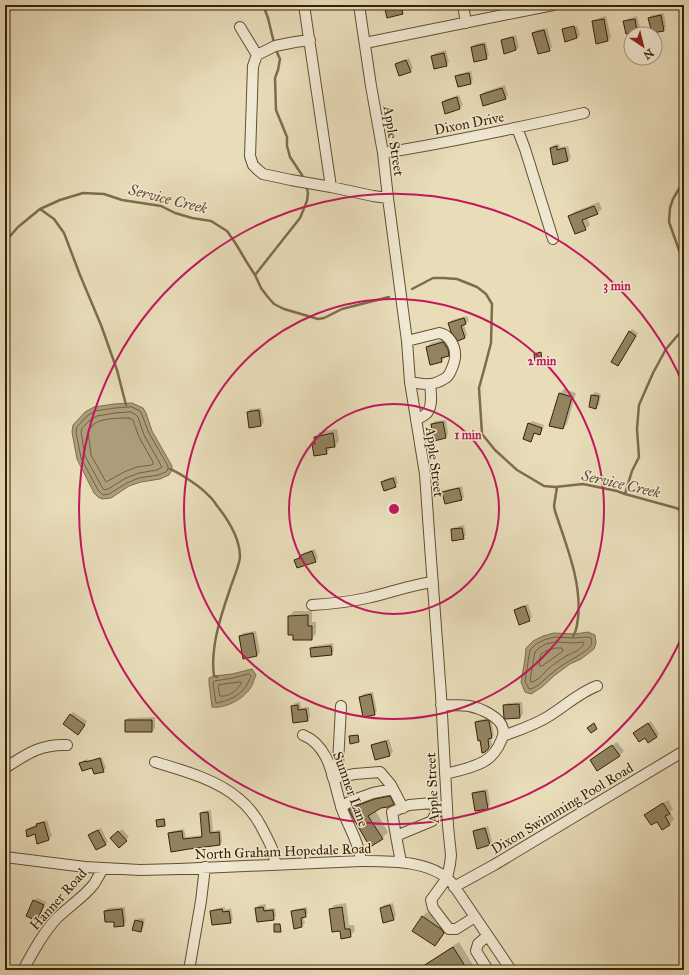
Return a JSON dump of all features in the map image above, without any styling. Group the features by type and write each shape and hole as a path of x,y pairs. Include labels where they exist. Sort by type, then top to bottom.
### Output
{"street":[{"path":"304,5 331,187"},
{"name":"Apple Street","path":"359,5 383,153 407,341 410,382 424,474 433,582 451,855 447,878"},
{"path":"463,5 466,23"},
{"path":"365,44 553,5"},
{"path":"240,27 257,55"},
{"path":"310,40 275,46 257,55 253,66 250,156 253,165 263,174 388,198"},
{"path":"517,128 584,113"},
{"name":"Dixon Drive","path":"383,153 517,128 553,239"},
{"path":"407,341 443,333 451,340 456,355 452,369 447,377 436,383 430,384 410,382"},
{"path":"416,420 427,413 431,404 430,384"},
{"path":"312,605 341,603 366,598 417,584 433,582"},
{"path":"503,736 548,717 597,686"},
{"path":"441,705 470,707 483,710 495,717 503,729 503,736 500,744 484,761 445,774"},
{"path":"333,777 337,772 338,764 341,706"},
{"name":"Sumner Lane","path":"303,735 316,742 329,763 341,807 360,852 361,861"},
{"path":"5,768 28,753 39,748 67,745"},
{"name":"Dixon Swimming Pool Road","path":"454,887 507,858 684,751"},
{"path":"155,762 213,783 240,799 250,809 272,845 275,864"},
{"path":"333,777 380,772 391,785 403,808"},
{"path":"341,807 373,792 393,789"},
{"path":"401,862 392,812 409,805 432,803 437,811"},
{"path":"437,811 447,809"},
{"path":"396,836 432,821 437,811"},
{"name":"North Graham Hopedale Road","path":"5,857 49,863 140,870 361,861 392,861 422,866 447,878 511,970"},
{"name":"Hanner Road","path":"23,970 45,933 57,918 93,885 103,868"},
{"path":"189,970 201,901 204,868"},
{"path":"447,878 431,900 433,908 449,929 456,929 475,917"},
{"path":"487,936 478,944 476,951 488,970"}],"water":[{"path":"132,403 143,408 146,413 152,431 172,466 172,470 169,475 160,479 141,482 129,486 111,498 102,499 94,493 77,459 72,432 73,425 85,412 94,407"},
{"path":"588,632 595,635 596,643 594,649 581,659 570,664 531,694 525,692 521,682 526,648 533,641 554,633 575,634"},
{"path":"252,669 256,675 251,687 244,695 228,705 212,707 209,678"}],"building":[{"path":"384,5 400,5 403,14 387,18"},
{"path":"661,15 664,31 663,26 650,26 648,18"},
{"path":"604,19 608,41 596,44 592,21"},
{"path":"635,19 636,26 624,26 623,21"},
{"path":"574,26 577,38 565,42 562,29"},
{"path":"544,30 550,51 538,54 532,33"},
{"path":"513,37 516,50 504,54 501,40"},
{"path":"484,44 487,59 474,62 471,47"},
{"path":"444,53 447,66 434,69 431,56"},
{"path":"406,60 411,72 399,76 395,64"},
{"path":"469,73 471,84 458,87 455,76"},
{"path":"502,88 506,99 483,106 480,95"},
{"path":"457,97 460,109 445,114 442,102"},
{"path":"557,146 557,150 565,148 568,161 553,165 550,148"},
{"path":"594,206 598,214 582,220 586,230 575,234 568,216"},
{"path":"464,318 466,324 461,326 465,338 458,341 451,332 448,323"},
{"path":"629,331 636,336 618,366 611,362"},
{"path":"443,342 448,349 449,356 441,358 442,362 430,365 426,347"},
{"path":"541,352 542,360 535,361 534,354"},
{"path":"559,393 572,397 563,429 549,426"},
{"path":"591,395 599,396 596,409 589,407"},
{"path":"259,410 261,426 249,428 247,412"},
{"path":"443,422 446,438 434,441 431,424"},
{"path":"528,423 542,428 540,435 534,433 531,442 523,439"},
{"path":"333,433 335,447 326,448 327,454 314,456 312,444 315,444 314,437"},
{"path":"393,478 396,487 384,491 381,482"},
{"path":"459,488 462,500 445,504 442,492"},
{"path":"462,528 464,539 452,541 451,529"},
{"path":"312,551 316,562 297,568 294,560 300,558 299,556"},
{"path":"525,606 530,621 519,625 514,610"},
{"path":"308,615 308,626 312,626 312,640 293,640 293,635 288,635 288,616"},
{"path":"253,633 257,656 243,659 239,636"},
{"path":"331,646 332,655 311,657 310,648"},
{"path":"371,694 375,715 363,717 359,697"},
{"path":"519,704 520,718 504,718 503,705"},
{"path":"298,705 298,710 306,709 308,721 293,723 291,706"},
{"path":"70,714 85,725 78,735 63,724"},
{"path":"125,720 152,720 152,732 125,732"},
{"path":"489,721 492,738 488,739 489,748 482,753 480,740 478,741 475,722"},
{"path":"594,723 597,729 591,733 587,728"},
{"path":"648,723 657,737 648,743 645,738 639,742 633,733"},
{"path":"358,735 359,742 350,744 349,736"},
{"path":"386,741 390,756 375,760 371,745"},
{"path":"612,745 620,756 597,771 590,760"},
{"path":"100,758 104,772 94,774 92,768 82,771 79,763"},
{"path":"485,791 488,809 475,811 472,793"},
{"path":"390,796 394,804 381,808 368,816 383,839 370,847 349,810 375,799"},
{"path":"663,803 670,814 665,816 670,825 662,830 657,822 651,825 644,815"},
{"path":"208,812 210,833 219,832 220,845 171,852 168,833 182,831 183,839 202,837 200,813"},
{"path":"164,819 165,826 157,827 156,820"},
{"path":"44,822 49,840 37,844 35,834 27,837 26,830 37,826 36,824"},
{"path":"485,828 490,845 477,849 473,831"},
{"path":"98,830 106,845 96,850 88,835"},
{"path":"118,831 127,841 119,848 110,838"},
{"path":"33,900 44,905 37,921 26,916"},
{"path":"390,905 394,920 383,923 380,908"},
{"path":"263,907 264,911 273,910 274,920 257,922 255,908"},
{"path":"342,907 345,929 350,929 351,937 341,939 340,931 332,932 329,909"},
{"path":"122,909 124,926 114,927 114,922 105,922 104,911"},
{"path":"222,909 223,912 229,911 231,923 212,925 210,911"},
{"path":"305,909 306,917 301,918 302,927 294,929 291,911"},
{"path":"422,916 441,929 444,933 435,946 412,931"},
{"path":"135,920 143,922 141,932 132,930"},
{"path":"274,924 280,924 281,932 274,932"},
{"path":"453,947 467,970 417,970"}],"waterway":[{"path":"263,5 274,43"},
{"path":"275,48 280,59 275,78 276,110 287,137 287,146 290,157 303,178"},
{"path":"255,275 300,218 307,201 308,193 306,185"},
{"path":"684,185 680,187 673,199 670,208 669,222 684,264"},
{"name":"Service Creek","path":"5,242 18,227 40,209 60,200 83,193 104,194 122,200 161,206 175,213 211,221 227,231 255,275 261,288 274,304 284,309 318,319 324,318 342,309 389,297"},
{"path":"40,209 54,219 64,233 101,325 117,370 126,405"},
{"name":"Service Creek","path":"412,289 433,278 457,279 477,287 486,294 492,304 491,343 479,388 482,434 495,450 517,470 544,486 555,487 583,484 617,491 684,511"},
{"path":"625,494 632,471 639,457 637,429 639,405 653,373 666,349 684,328"},
{"path":"170,469 190,480 211,498 230,524 240,550 237,569 223,610 215,643 213,665 214,676 217,677"},
{"path":"557,487 554,506 555,511 568,550 578,591 578,618 576,630 573,636"}]}
